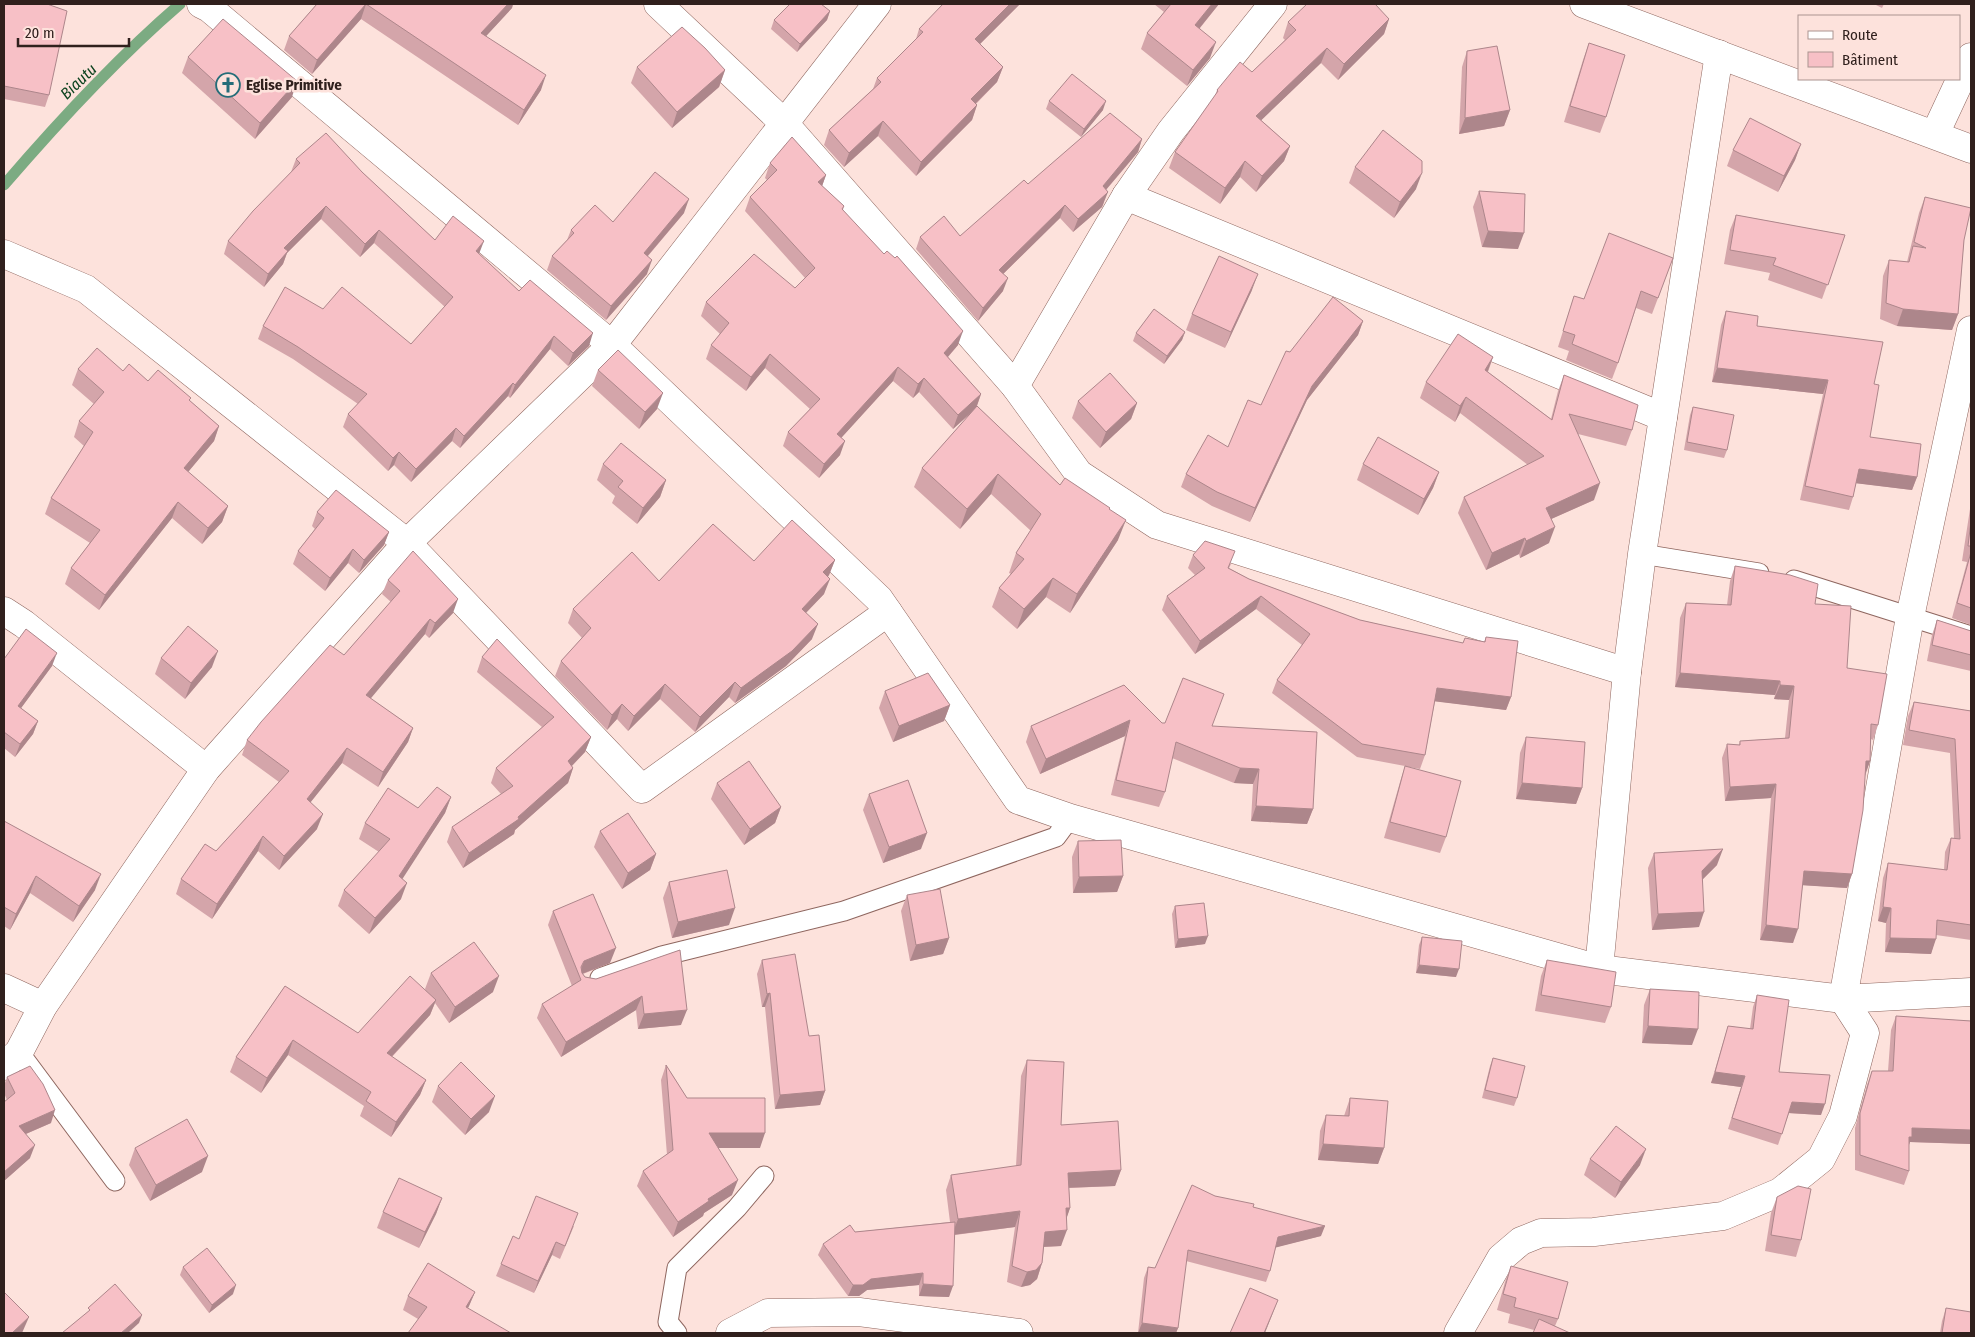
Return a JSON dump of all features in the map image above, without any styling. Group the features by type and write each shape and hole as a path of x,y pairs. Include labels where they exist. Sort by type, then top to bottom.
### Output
{"street":[{"path":"658,4 783,122 1016,386 1079,474 1157,525 1627,672"},
{"path":"11,1059 43,1006 206,768 407,543 612,345 783,122 877,4"},
{"path":"1016,386 1126,196 1171,131 1273,4"},
{"path":"1584,4 1616,9 1719,54 1971,149"},
{"path":"205,6 612,345 879,599 1018,800 1070,818 1599,970 1843,998 1971,992"},
{"path":"1599,970 1627,672 1642,554 1719,54"},
{"path":"1935,134 1971,57"},
{"path":"1126,196 1663,417"},
{"path":"4,254 86,289 407,543 642,789 888,612"},
{"path":"1458,1333 1501,1258 1521,1241 1542,1233 1594,1232 1723,1216 1780,1192 1821,1159 1843,1116 1865,1033 1843,998 1910,617 1971,330"},
{"path":"4,611 24,624 206,768"},
{"path":"4,988 43,1006"},
{"path":"730,1333 768,1313 859,1312 1019,1333"}],"lane":[{"path":"1642,554 1787,578 1971,636"},
{"path":"587,983 662,956 844,912 1056,837 1070,818"},
{"path":"11,1059 115,1181"},
{"path":"676,1333 668,1322 677,1268 737,1208 764,1176"}],"building":[{"path":"4,4 47,4 67,11 49,95 4,86"},
{"path":"317,4 366,4 317,60 289,36"},
{"path":"366,4 508,4 481,33 546,75 524,110"},
{"path":"790,4 821,4 830,11 800,44 774,20"},
{"path":"943,4 1010,4 975,39 1003,67 971,99 977,105 921,162 883,121 849,153 829,130 881,82 877,78 923,32 919,29"},
{"path":"1171,4 1212,4 1195,25 1216,42 1193,70 1147,33"},
{"path":"1307,4 1375,4 1389,19 1344,64 1327,48 1256,116 1290,146 1262,176 1245,161 1225,188 1175,152 1217,90 1240,62 1252,72 1296,30 1288,22"},
{"path":"223,19 297,81 260,123 188,57"},
{"path":"682,27 725,70 677,112 637,67"},
{"path":"1589,43 1625,55 1606,117 1570,106"},
{"path":"1497,46 1510,110 1465,118 1467,51"},
{"path":"1072,74 1106,101 1084,129 1049,101"},
{"path":"1110,113 1142,139 1103,186 1108,192 1078,219 1065,205 999,270 1008,278 983,308 920,237 944,216 960,236 1024,180 1028,184"},
{"path":"1750,118 1801,144 1784,176 1733,150"},
{"path":"1383,130 1422,161 1422,173 1400,202 1355,167"},
{"path":"326,133 362,172 435,240 453,216 484,241 476,251 519,291 530,280 593,333 573,353 554,336 515,385 513,383 464,436 456,428 416,469 399,452 393,458 348,414 367,394 298,347 263,326 285,287 323,309 342,287 411,344 453,297 379,230 365,244 326,206 284,248 288,251 268,274 228,241 253,211 300,163 296,159"},
{"path":"792,137 826,175 818,182 844,206 842,209 884,254 887,251 895,258 897,256 963,331 944,353 981,394 958,415 924,378 918,384 898,367 837,434 845,441 824,464 788,432 820,399 770,354 751,377 711,345 729,323 706,302 754,254 795,288 815,268 750,197 777,170 770,163"},
{"path":"655,172 689,199 644,253 652,260 611,306 552,256 574,233 571,230 595,205 613,222"},
{"path":"1479,191 1525,194 1524,233 1488,231"},
{"path":"1925,197 1971,208 1964,240 1958,314 1903,309 1886,303 1889,260 1909,262 1913,246 1926,248 1914,242"},
{"path":"1736,215 1845,235 1828,285 1773,265 1776,258 1730,250"},
{"path":"1609,233 1673,258 1658,298 1641,291 1618,363 1572,344 1575,335 1563,331 1574,296 1584,299"},
{"path":"1219,256 1258,274 1231,332 1192,314"},
{"path":"1333,297 1363,321 1312,386 1255,508 1217,492 1186,474 1208,435 1228,447 1248,400 1261,405 1286,351 1290,352"},
{"path":"1154,309 1185,332 1167,356 1136,333"},
{"path":"1726,311 1758,316 1757,326 1883,342 1874,384 1879,385 1870,437 1921,444 1917,477 1859,469 1853,497 1805,486 1828,380 1717,368"},
{"path":"1458,334 1493,357 1485,370 1552,420 1564,375 1638,405 1632,430 1569,414 1600,483 1546,508 1555,527 1526,541 1525,538 1492,553 1464,497 1544,456 1466,397 1460,406 1426,382"},
{"path":"97,348 123,371 129,364 148,381 158,370 191,398 189,400 219,426 184,468 228,506 208,528 178,502 105,595 71,568 100,530 51,498 93,432 79,421 104,392 78,369"},
{"path":"618,350 663,393 645,412 598,370"},
{"path":"1110,373 1137,403 1106,432 1078,401"},
{"path":"977,406 1060,485 1065,478 1126,520 1077,594 1053,578 1024,609 999,588 1024,559 1016,553 1041,514 998,474 967,509 922,468"},
{"path":"1693,407 1734,415 1727,450 1687,442"},
{"path":"1378,437 1439,472 1424,499 1363,464"},
{"path":"621,443 666,480 643,508 618,487 623,481 603,464"},
{"path":"336,490 389,532 364,560 353,549 330,578 298,551 324,518 317,512"},
{"path":"792,520 835,560 823,572 830,579 802,609 818,624 792,651 741,688 735,682 700,717 665,684 634,716 622,704 612,715 561,661 591,628 573,609 632,552 659,581 713,524 754,561"},
{"path":"1971,521 1971,546 1968,546"},
{"path":"1205,541 1235,551 1228,568 1249,579 1360,620 1463,643 1465,638 1485,642 1486,637 1518,641 1511,697 1437,688 1425,755 1362,744 1277,680 1310,634 1261,596 1200,641 1167,596 1205,568 1193,555"},
{"path":"413,551 458,599 435,623 430,619 366,695 413,728 383,772 347,748 307,799 323,814 284,856 263,836 217,904 181,879 205,844 216,851 289,771 247,740 330,645 344,655 400,591 388,580"},
{"path":"1971,552 1971,608 1957,603"},
{"path":"1735,566 1790,575 1818,584 1815,604 1851,606 1847,668 1887,674 1878,725 1871,724 1870,761 1866,761 1863,810 1852,874 1804,871 1798,929 1766,925 1776,784 1730,787 1727,744 1740,745 1740,741 1789,738 1794,686 1780,685 1780,681 1680,673 1686,603 1731,605"},
{"path":"1937,620 1971,631 1971,655 1932,645"},
{"path":"188,626 218,651 191,683 161,658"},
{"path":"26,629 57,653 18,706 38,721 20,744 4,732 4,659"},
{"path":"497,639 591,737 568,761 573,768 518,817 519,819 469,853 452,827 513,786 496,768 554,717 482,657"},
{"path":"928,673 950,705 899,726 885,691"},
{"path":"1183,678 1224,694 1212,726 1317,732 1313,809 1256,806 1259,769 1240,768 1176,742 1165,792 1116,780 1130,720 1046,759 1031,726 1124,685 1162,723 1165,723"},
{"path":"1914,702 1971,711 1971,925 1937,920 1936,939 1890,938 1891,908 1883,907 1888,863 1947,870 1951,838 1960,839 1955,739 1909,730"},
{"path":"1526,737 1585,742 1582,788 1522,783"},
{"path":"749,761 781,807 750,829 717,783"},
{"path":"1405,766 1461,781 1446,837 1390,822"},
{"path":"908,780 927,833 889,847 869,794"},
{"path":"437,787 451,797 399,876 407,883 375,918 344,890 390,839 365,823 388,788 418,808"},
{"path":"628,813 656,854 628,873 600,831"},
{"path":"4,821 101,874 79,906 36,876 16,914 4,907"},
{"path":"1121,840 1123,876 1079,877 1078,841"},
{"path":"1723,849 1702,871 1704,912 1658,914 1654,853"},
{"path":"727,870 735,908 678,922 669,882"},
{"path":"940,889 949,938 916,945 907,895"},
{"path":"593,894 616,948 584,961 581,967 585,977 596,979 680,950 687,1010 644,1014 642,996 566,1042 542,1004 581,980 553,911"},
{"path":"1204,903 1208,936 1178,939 1175,906"},
{"path":"1422,937 1462,941 1459,969 1419,965"},
{"path":"474,942 499,976 455,1007 431,973"},
{"path":"795,954 809,1036 819,1035 825,1091 780,1095 770,993 767,994 762,960"},
{"path":"1547,960 1616,972 1611,1007 1541,995"},
{"path":"410,976 436,1000 387,1053 426,1080 396,1122 366,1101 371,1092 293,1040 267,1078 236,1057 285,986 358,1033"},
{"path":"1650,989 1699,992 1698,1029 1648,1026"},
{"path":"1757,995 1789,1000 1779,1072 1830,1075 1825,1104 1792,1102 1782,1134 1732,1118 1745,1076 1715,1072 1728,1026 1753,1029"},
{"path":"1896,1016 1971,1021 1971,1130 1912,1128 1912,1137 1909,1137 1909,1171 1860,1155 1860,1113 1872,1071 1893,1071"},
{"path":"1493,1058 1525,1066 1517,1098 1485,1090"},
{"path":"1027,1060 1064,1062 1061,1125 1118,1121 1121,1170 1068,1173 1070,1208 1066,1208 1067,1230 1045,1232 1042,1263 1036,1270 1027,1272 1012,1266 1020,1211 958,1219 951,1175 1021,1165"},
{"path":"461,1062 495,1096 471,1119 438,1086"},
{"path":"666,1065 687,1098 765,1098 765,1133 709,1133 738,1180 708,1199 709,1201 678,1222 643,1171 673,1150"},
{"path":"30,1066 43,1084 55,1110 19,1126 35,1145 4,1172 4,1102 15,1093 7,1077"},
{"path":"1350,1098 1388,1101 1384,1148 1323,1144 1326,1115 1349,1116"},
{"path":"187,1119 208,1156 156,1185 135,1148"},
{"path":"1616,1126 1646,1149 1621,1182 1590,1159"},
{"path":"399,1178 442,1198 425,1232 383,1212"},
{"path":"1192,1185 1215,1196 1254,1204 1253,1207 1325,1226 1278,1237 1270,1271 1188,1250 1178,1328 1142,1323 1148,1267 1155,1268"},
{"path":"1798,1186 1811,1189 1801,1240 1771,1235 1777,1197"},
{"path":"536,1196 578,1213 565,1246 556,1242 538,1281 501,1264 513,1236 519,1239"},
{"path":"955,1222 953,1286 923,1284 923,1273 871,1279 863,1285 853,1285 823,1244 850,1225 855,1232"},
{"path":"207,1248 236,1285 212,1305 183,1267"},
{"path":"428,1263 475,1292 466,1307 511,1333 408,1333 427,1307 408,1296"},
{"path":"1511,1266 1568,1282 1558,1319 1514,1307 1516,1298 1503,1294"},
{"path":"115,1284 142,1315 121,1333 62,1333 90,1310 88,1308"},
{"path":"1250,1288 1278,1300 1264,1333 1230,1333"},
{"path":"4,1292 29,1317 12,1333 4,1333"},
{"path":"1946,1308 1971,1312 1971,1333 1942,1333"},
{"path":"1539,1319 1570,1333 1533,1333"}],"waterway":[{"name":"Biautu","path":"4,185 89,91 133,46 180,4"}],"place":[{"name":"Eglise Primitive","path":"228,85"}]}
